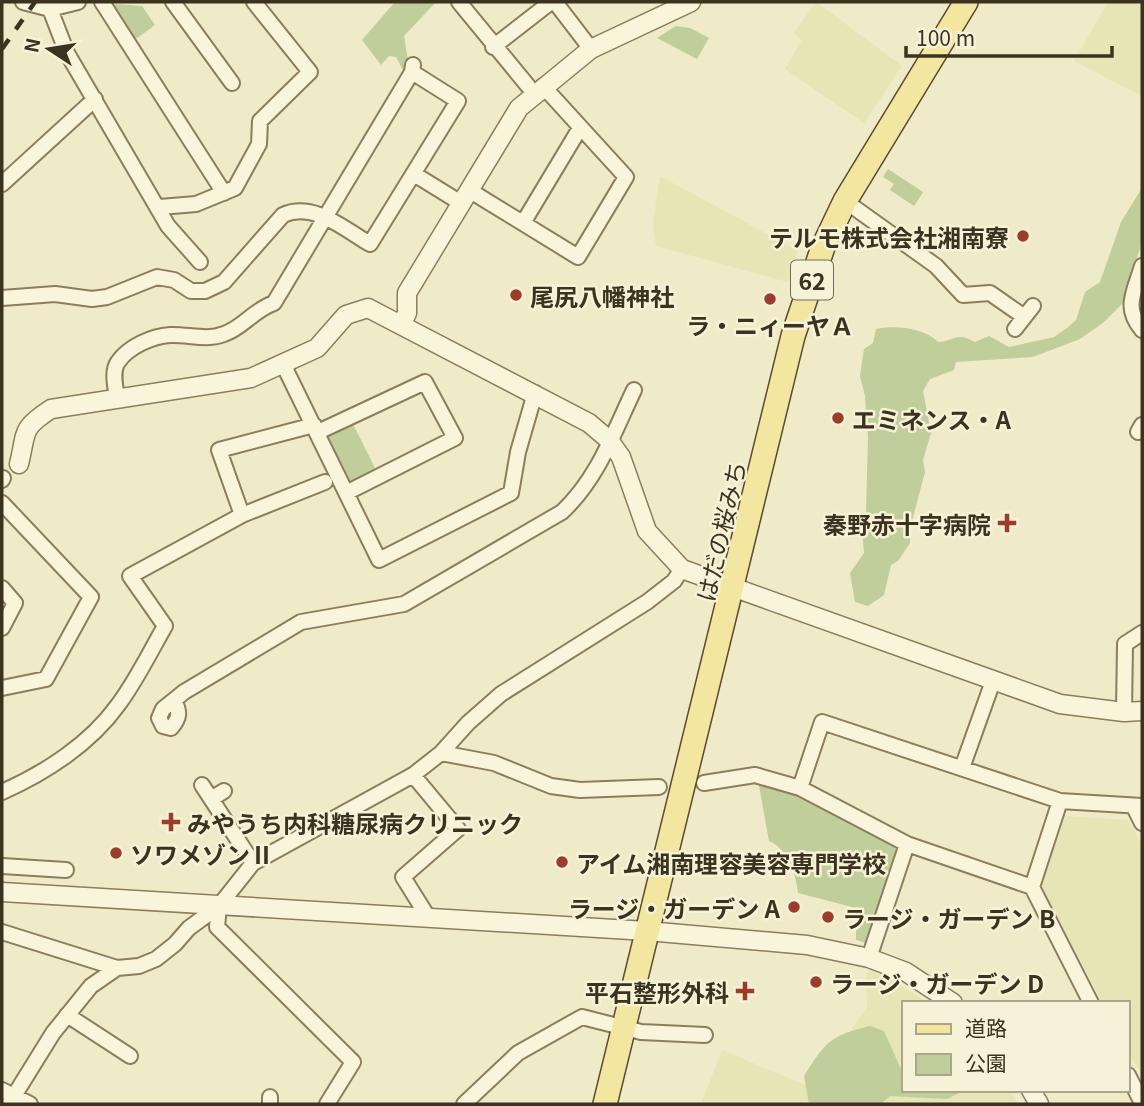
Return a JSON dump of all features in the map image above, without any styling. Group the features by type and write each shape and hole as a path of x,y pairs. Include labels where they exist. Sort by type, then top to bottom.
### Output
{"main road":[{"name":"はだの桜みち","path":"605,1104 734,589 793,336 823,247 845,201 966,2"}],"street":[{"path":"23,2 50,9 78,2"},
{"path":"103,2 224,193"},
{"path":"173,2 232,83"},
{"path":"160,207 196,204 234,188 259,144 260,121 310,72 254,2"},
{"path":"414,174 523,223 578,257 626,177 580,128 493,47 459,2"},
{"path":"493,47 553,2 591,49"},
{"path":"402,324 407,313 407,293 469,199 519,108 536,86 591,49 691,2"},
{"path":"50,9 67,53 160,207 168,226 200,262"},
{"path":"2,298 55,294 92,299 107,297 135,283 157,277 174,280 191,291 205,291 224,282 284,215 305,209 324,218 370,244 458,101 413,68 324,218 274,303 256,309 241,325 223,335 172,335 153,338 134,348 117,362 114,376 117,399"},
{"path":"2,184 95,99"},
{"path":"523,223 580,128"},
{"path":"845,201 936,266 963,295 990,293 1023,317"},
{"path":"1142,266 1130,307 1132,317 1142,330"},
{"path":"19,464 21,442 33,421 51,409 222,385 251,378 326,341 341,320 352,312 373,309 589,423 609,440 631,479 647,531 682,569 1060,704 1133,711 1125,643 1142,633"},
{"path":"283,364 379,560 511,494 518,452 535,393"},
{"path":"242,515 219,450 316,429 425,382 455,438 348,492"},
{"path":"174,700 301,622 404,604 562,512 581,495 598,470 609,440 634,390"},
{"path":"2,792 22,783 82,744 118,706 165,626 130,576 242,515 325,482"},
{"path":"2,503 91,597 46,679 2,688"},
{"path":"2,932 117,968 139,966 156,959 189,928 219,906 253,863 413,775 441,753 468,723 501,694 647,603 663,591 682,569"},
{"path":"2,588 15,603 2,628"},
{"path":"962,768 993,681"},
{"path":"800,788 822,722 1060,801 1138,807 1142,823"},
{"path":"441,753 494,763 551,786 580,790 659,787"},
{"path":"413,775 458,829 403,877 428,918"},
{"path":"704,783 755,775 800,788 907,844 1032,887 1090,1001"},
{"path":"202,785 253,863"},
{"path":"211,799 224,791"},
{"path":"1032,887 1060,801"},
{"path":"869,958 907,844"},
{"path":"2,866 66,870"},
{"path":"2,892 647,931 807,945 869,958 906,972 950,1001"},
{"path":"219,906 217,927 353,1062 327,1104"},
{"path":"30,1104 9,1096 52,1033 91,986 117,968"},
{"path":"67,1015 130,1056"},
{"path":"464,1104 507,1062 573,1020 592,1018 640,1032 705,1035"},
{"path":"1130,1080 1142,1103"}],"green space":[{"path":"395,2 436,2 404,36 409,67 405,74 396,57 389,56 381,65 362,40"},
{"path":"816,2 902,66 864,123 785,69 802,40 794,33"},
{"path":"1108,2 1142,2 1142,96 1074,61"},
{"path":"115,4 142,6 155,25 133,41 113,11"},
{"path":"676,26 690,28 709,38 697,59 657,38"},
{"path":"888,169 923,192 914,206 890,190 894,184 883,177"},
{"path":"660,176 798,251 788,282 656,246 653,224"},
{"path":"1142,188 1142,242 1123,303 1103,323 1080,339 1033,357 956,362 954,370 930,379 923,391 931,433 923,460 925,472 911,525 910,543 898,561 891,565 884,595 868,606 855,602 850,573 864,553 862,530 866,512 868,437 865,396 860,376 864,349 873,343 876,329 909,329 932,337 938,342 959,337 975,342 989,336 1009,347 1054,337 1076,320 1085,292 1100,282 1121,222"},
{"path":"352,422 377,472 354,482 348,481 328,438 329,432"},
{"path":"758,780 797,792 896,845 898,850 866,943 856,940 856,915 852,907 798,893 790,863 781,850 769,841"},
{"path":"1065,816 1128,820 1142,845 1142,1076 1130,1054 1130,1001 1102,1001 1041,887"},
{"path":"873,968 925,1001 902,1001 902,1092 1011,1092 1018,1104 701,1104 722,1050 810,1087 867,1008 866,974"},
{"path":"870,1026 884,1031 902,1072 902,1092 961,1092 947,1099 890,1096 881,1104 809,1104 804,1076 824,1047 846,1033"}],"railway":[{"path":"2,49 35,2"}],"place":[{"name":"テルモ株式会社湘南寮","path":"1023,236"},
{"name":"尾尻八幡神社","path":"516,295"},
{"name":"ラ・ニィーヤＡ","path":"770,299"},
{"name":"エミネンス・A","path":"838,418"},
{"name":"秦野赤十字病院","path":"1007,523"},
{"name":"みやうち内科糖尿病クリニック","path":"171,822"},
{"name":"ソワメゾンⅡ","path":"116,853"},
{"name":"アイム湘南理容美容専門学校","path":"562,862"},
{"name":"ラージ・ガーデン A","path":"794,907"},
{"name":"ラージ・ガーデン B","path":"828,917"},
{"name":"ラージ・ガーデン D","path":"816,982"},
{"name":"平石整形外科","path":"745,991"}]}
